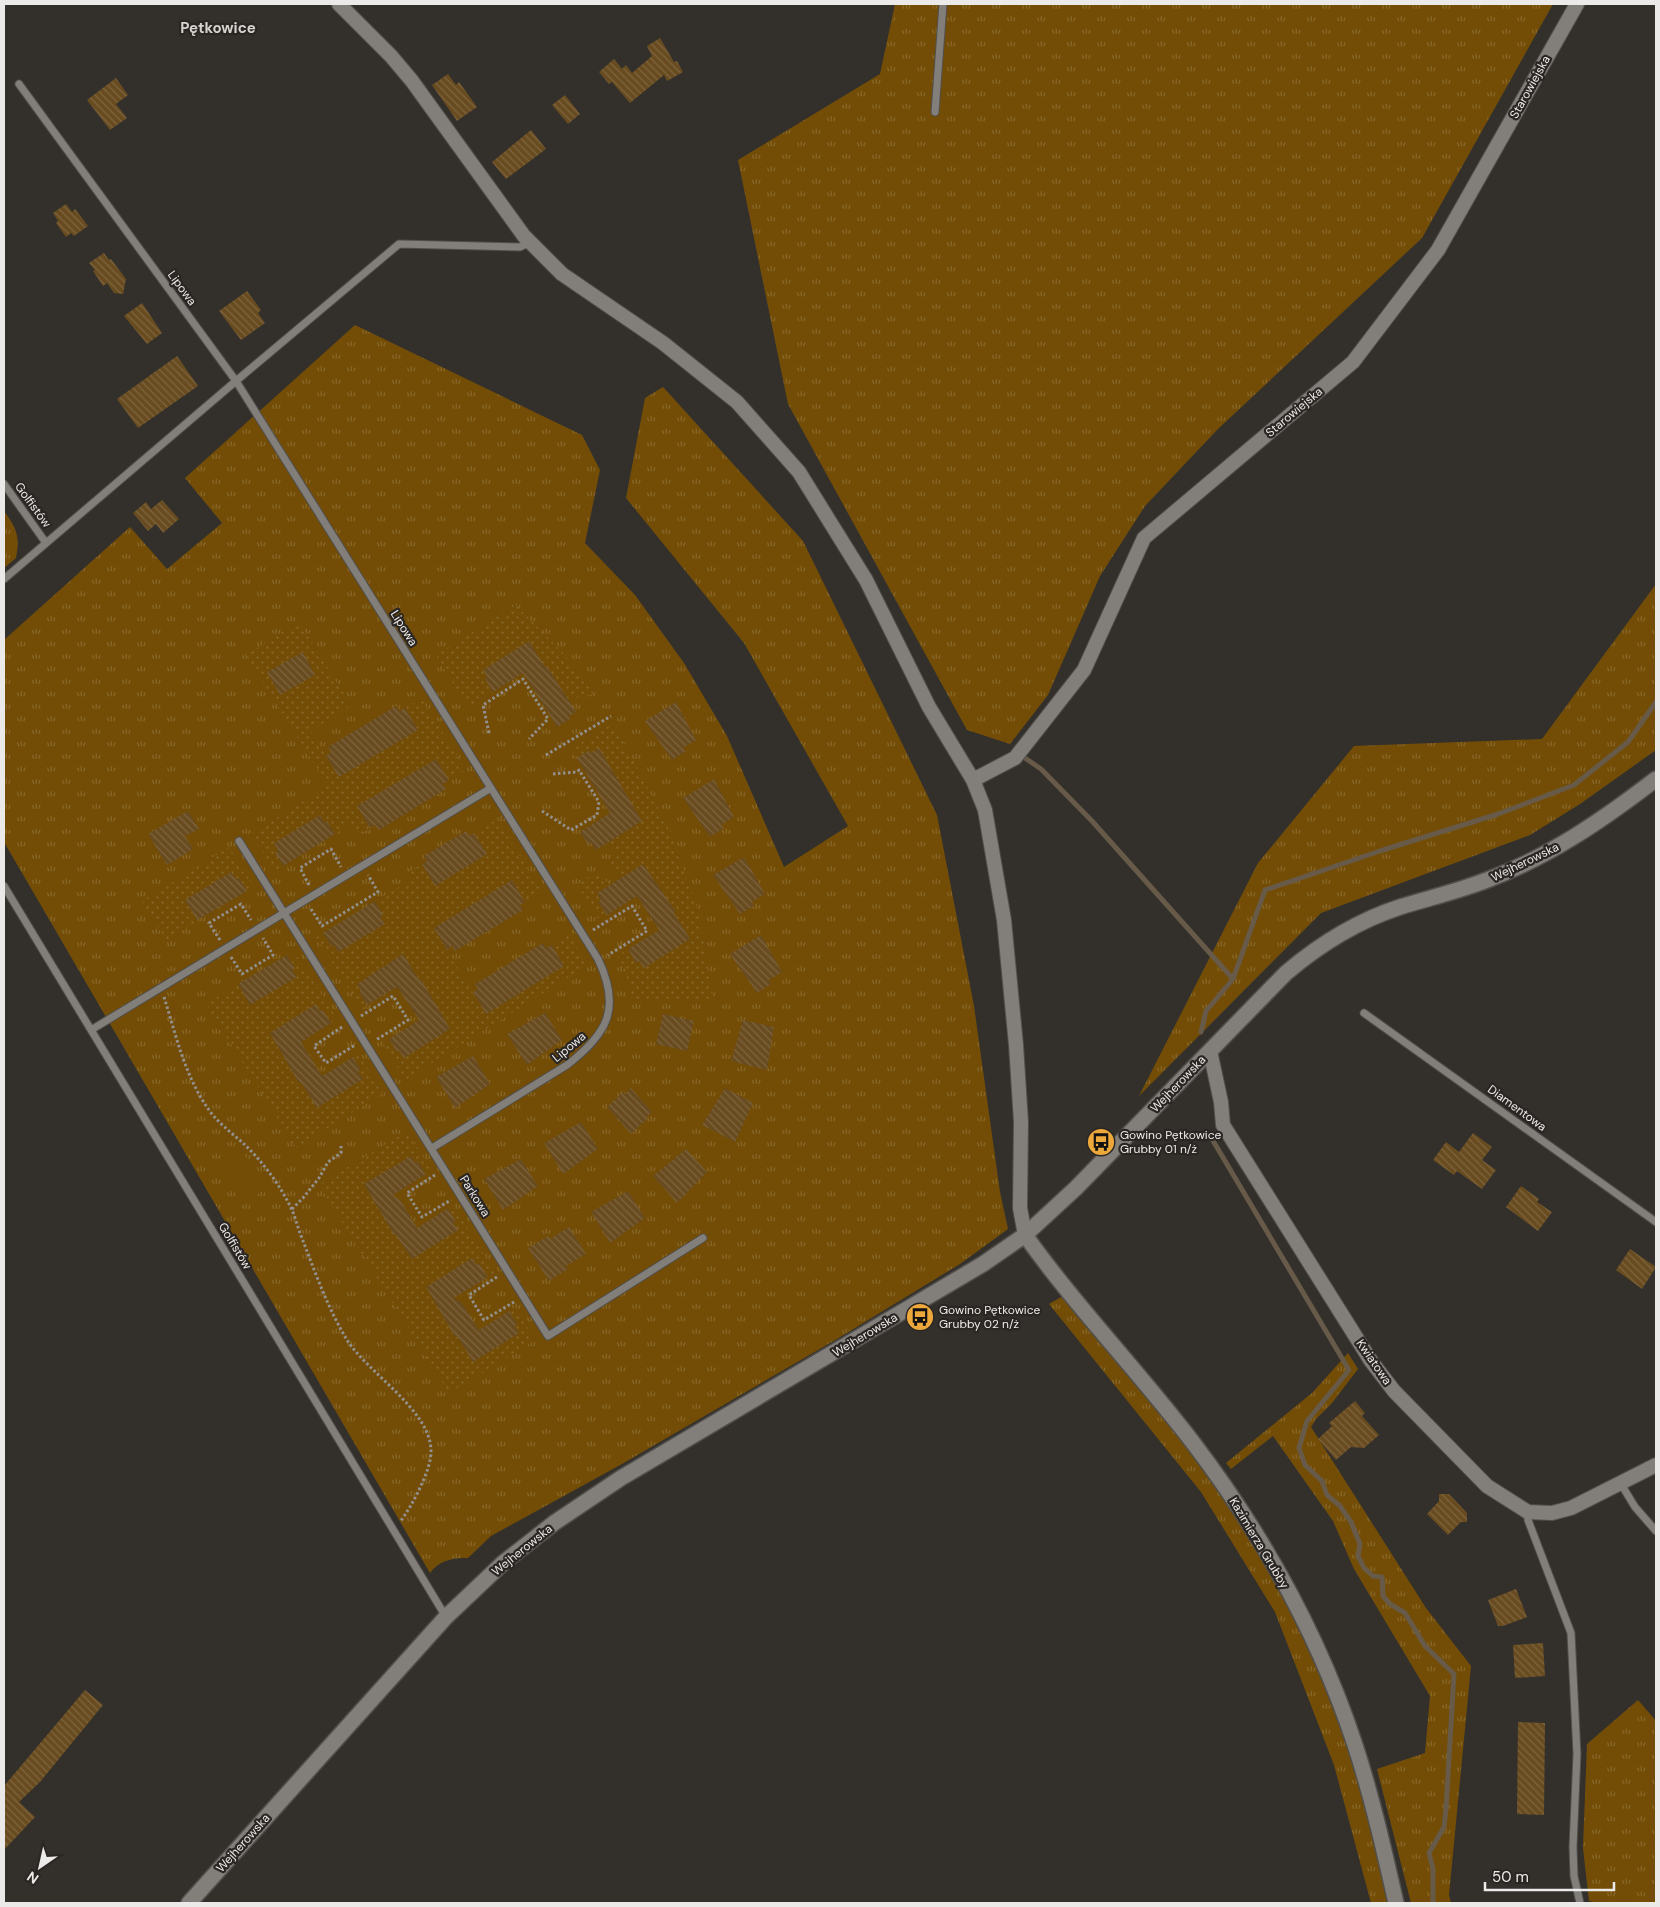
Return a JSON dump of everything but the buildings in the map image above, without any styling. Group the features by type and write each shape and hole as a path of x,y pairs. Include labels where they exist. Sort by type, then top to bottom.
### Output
{"street":[{"path":"339,4 391,56 412,81 524,236 562,274 663,343 737,402 799,472 866,580 929,707 973,780 984,810 1004,920 1021,1122 1020,1208 1025,1235"},
{"name":"Starowiejska","path":"973,780 1015,758 1084,670 1144,538 1353,362 1438,250 1577,4"},
{"name":"Wejherowska","path":"189,1903 446,1618 503,1563 554,1523 621,1478 920,1302 983,1264 1025,1235 1076,1188 1286,973 1320,946 1379,915 1488,880 1525,864 1590,828 1656,779"},
{"name":"Kwiatowa","path":"1210,1051 1221,1102 1223,1125 1371,1361 1394,1391 1487,1486 1528,1512"},
{"name":"Kazimierza Grubby","path":"1025,1235 1069,1292 1194,1443 1221,1480 1265,1548 1305,1622 1354,1743 1374,1809 1396,1903"},
{"path":"1528,1512 1552,1513 1571,1508 1656,1465"}],"lane":[{"path":"935,112 943,4"},
{"name":"Lipowa","path":"19,84 236,381 599,961 606,976 609,992 609,1012 602,1031 587,1049 567,1065 432,1148"},
{"path":"46,543 399,244 520,247 530,242"},
{"name":"Golfistów","path":"4,484 46,543 4,580"},
{"path":"91,1030 491,788"},
{"name":"Parkowa","path":"239,841 548,1336 703,1238"},
{"name":"Golfistów","path":"4,886 446,1618"},
{"name":"Diamentowa","path":"1364,1013 1656,1222"},
{"path":"1621,1484 1635,1507 1656,1531"},
{"path":"1528,1512 1528,1520 1571,1633 1577,1754 1573,1847 1574,1876 1580,1903"}],"path":[{"path":"489,733 483,705 523,679 548,719 529,739"},
{"path":"546,755 611,716"},
{"path":"542,811 571,830 597,815 599,802 579,770 577,772 552,774"},
{"path":"314,894 300,868 331,849 346,876"},
{"path":"306,900 322,926 378,892 362,866"},
{"path":"241,904 257,930 273,955 242,974 209,923 241,904"},
{"path":"583,936 632,906 647,931 599,961"},
{"path":"162,988 193,1082 209,1110 262,1163 276,1182 292,1209 317,1277 336,1321 347,1340 358,1356 411,1408 420,1419 428,1435 431,1450 428,1465 410,1506 394,1530"},
{"path":"393,996 408,1020 366,1043 326,1063 314,1046 393,996"},
{"path":"292,1209 319,1178 328,1162 341,1153 340,1146"},
{"path":"444,1169 407,1193 422,1217 460,1194"},
{"path":"507,1270 469,1295 484,1320 523,1296"}],"green space":[{"path":"895,4 1553,4 1422,238 1218,429 1145,506 1100,576 1048,695 1010,744 967,730 788,404 738,160 880,74"},
{"path":"355,325 582,435 600,470 585,543 635,595 684,663 727,736 784,867 848,826 744,643 626,498 645,398 663,387 803,541 937,815 974,1006 1000,1192 1008,1229 960,1264 837,1339 622,1464 491,1536 468,1558 447,1561 438,1565 430,1573 4,842 4,640 130,527 167,569 222,523 185,478"},
{"path":"4,511 15,528 18,544 16,558 4,568"},
{"path":"1656,584 1656,750 1580,804 1530,835 1321,913 1139,1096 1258,863 1354,746 1542,739"},
{"path":"516,605 565,655 594,694 568,699 547,666 544,667 529,641 483,670 487,677 485,679 493,692 468,707 436,655"},
{"path":"299,622 351,705 311,731 339,777 418,730 405,708 421,698 466,770 449,780 436,759 357,806 370,828 359,835 352,824 335,834 328,821 325,823 320,816 274,843 283,866 275,871 251,834 328,786 246,655"},
{"path":"614,723 672,835 697,907 714,1001 631,1000 626,971 617,956 628,949 636,962 639,961 644,968 690,939 673,914 675,912 661,889 658,891 620,879 610,863 617,858 608,843 642,821 625,796 627,794 599,748 591,753 589,750 577,758 571,749"},
{"path":"497,819 542,892 525,902 512,881 434,928 485,1014 564,967 552,945 569,935 588,965 405,1080 383,1043 389,1039 397,1052 399,1051 404,1058 450,1029 433,1004 435,1002 421,979 418,981 403,955 357,983 361,991 359,993 367,1005 361,1009 316,937 323,933 331,946 385,924 380,917 383,915 375,901 411,880 407,873 422,864 435,886 487,854 474,833"},
{"path":"229,847 254,887 247,891 239,878 236,879 231,872 185,900 197,921 166,940 142,901"},
{"path":"599,870 609,885 597,893 601,900 599,902 607,915 599,920 577,885"},
{"path":"298,957 337,1019 331,1023 323,1010 320,1011 316,1004 270,1033 287,1058 284,1060 298,1083 302,1081 317,1108 362,1079 358,1072 361,1070 353,1057 358,1053 383,1093 296,1148 206,1004 238,984 250,1005 297,976 292,970 295,968 291,961"},
{"path":"407,1131 432,1171 426,1174 418,1161 415,1163 411,1156 365,1184 382,1209 379,1212 394,1234 396,1233 412,1259 458,1230 453,1223 456,1221 448,1208 453,1205 495,1272 488,1277 480,1264 477,1265 472,1258 426,1287 443,1312 440,1314 455,1337 458,1336 473,1362 519,1333 515,1326 517,1324 509,1311 515,1307 535,1340 449,1393 319,1185"},
{"path":"240,1150 269,1185 249,1201 220,1167"},
{"path":"1063,1296 1153,1403 1196,1458 1236,1515 1275,1580 1308,1648 1350,1753 1369,1817 1388,1903 1371,1903 1334,1765 1275,1612 1201,1492 1049,1304"},
{"path":"1348,1353 1358,1369 1311,1427 1426,1608 1471,1666 1449,1895 1451,1903 1411,1903 1377,1769 1425,1753 1430,1696 1354,1569 1333,1521 1273,1436 1231,1469 1226,1463 1312,1393"},
{"path":"1638,1700 1656,1721 1656,1903 1598,1903 1589,1901 1583,1848 1587,1744"}],"waterway":[{"path":"1201,1032 1206,1011 1233,979 1265,890 1498,814 1574,785 1628,742 1656,702"},
{"path":"1025,758 1041,769 1092,821 1233,979"},
{"path":"1212,1139 1349,1370 1307,1421 1299,1448 1305,1465 1322,1481 1327,1495 1340,1506 1351,1522 1360,1544 1358,1556 1364,1568 1373,1576 1382,1577 1383,1596 1390,1604 1405,1613 1425,1646 1454,1674 1444,1827 1429,1853 1433,1869 1433,1903"}],"place":[{"name":"Gowino Pętkowice Grubby 01 n/ż","path":"1101,1142"},
{"name":"Gowino Pętkowice Grubby 02 n/ż","path":"920,1317"}],"district":[{"name":"Pętkowice","path":"218,28"}]}
